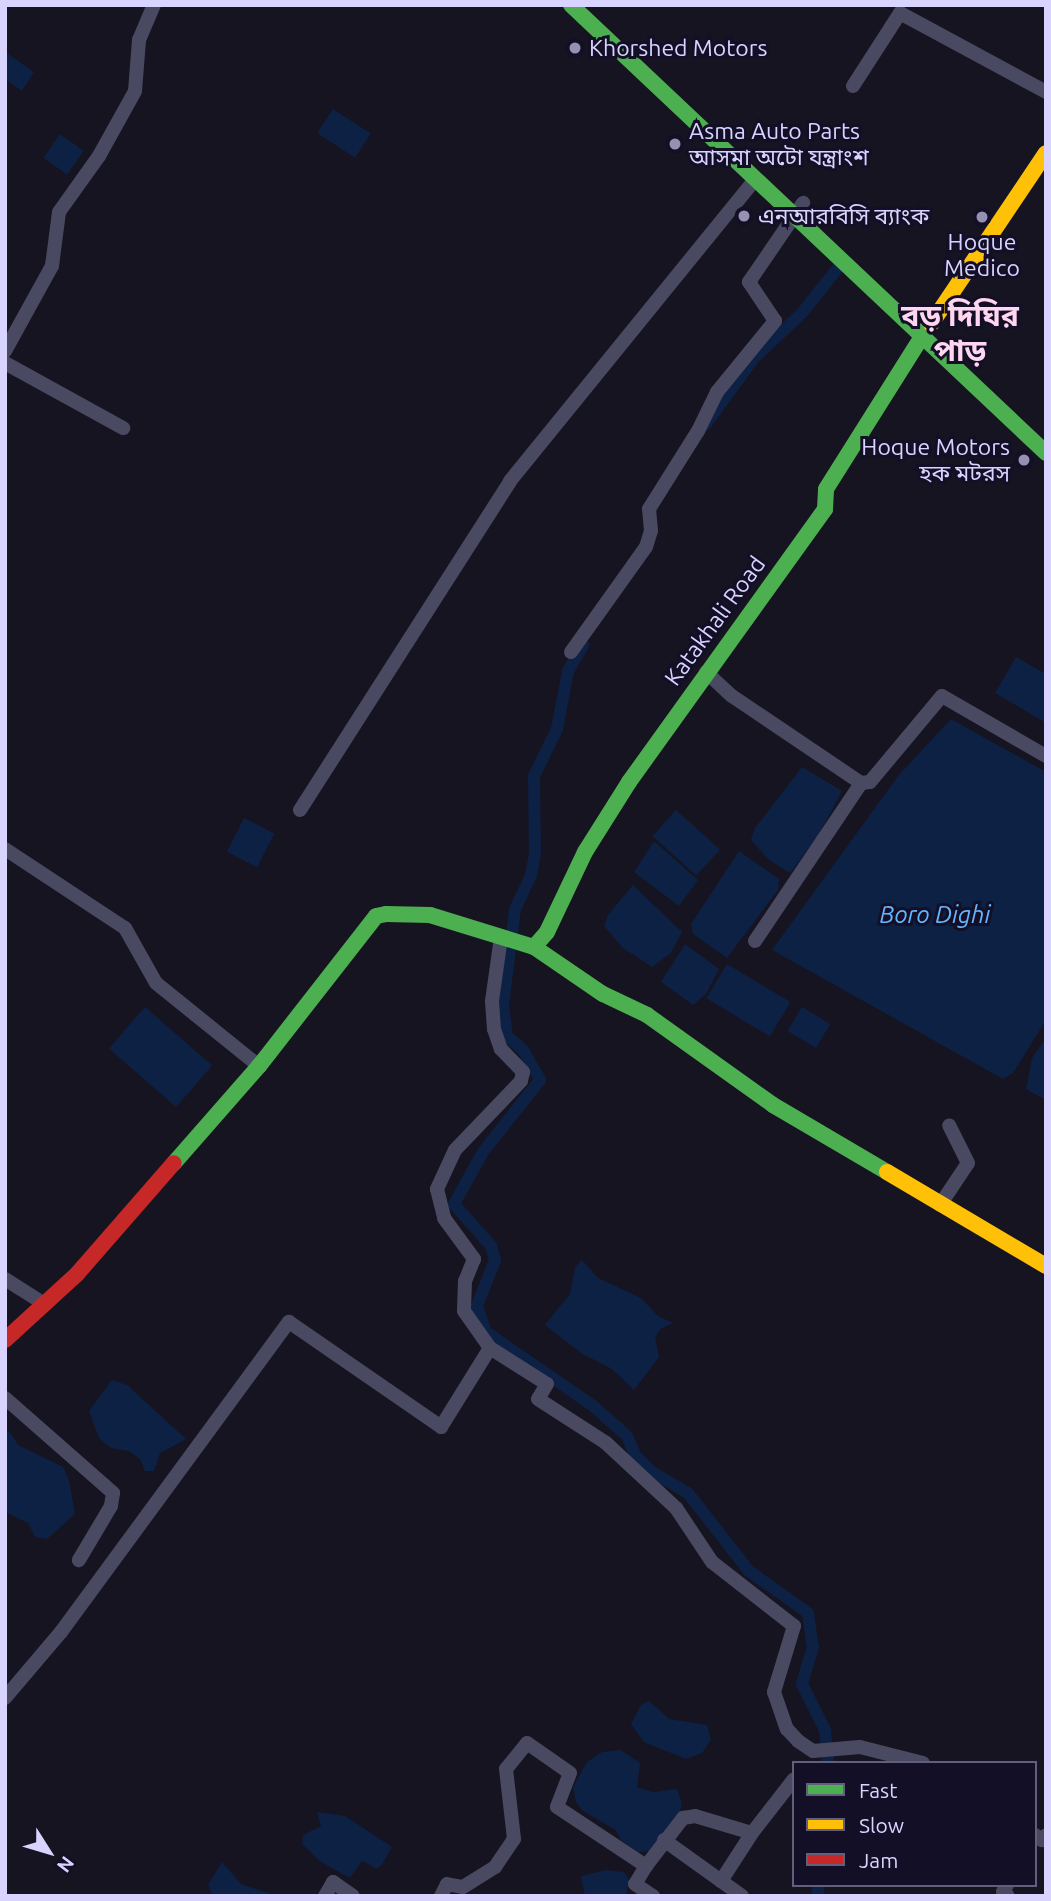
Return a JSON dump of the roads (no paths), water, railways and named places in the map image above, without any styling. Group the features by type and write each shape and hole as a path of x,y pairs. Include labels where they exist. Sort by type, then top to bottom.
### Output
{"main road":[{"path":"571,5 755,179 799,209"},
{"path":"595,5 799,209 927,330 1046,453"},
{"name":"Katakhali Road","path":"534,947 547,932 585,852 706,672 825,509 832,478 1046,153"},
{"path":"927,330 1046,430"},
{"path":"5,1340 77,1274 259,1066 376,916 430,915 534,947 603,994 647,1015 730,1070 774,1105 1046,1266"}],"street":[{"path":"5,351 52,266 59,212 99,156 135,91 139,40 154,5"},
{"path":"853,86 900,13 1046,92"},
{"path":"299,810 510,481 755,179"},
{"path":"571,652 646,547 651,531 649,509 698,431 717,392 775,321 749,286 799,209"},
{"path":"5,363 123,428"},
{"path":"706,672 732,696 861,783 870,782 942,696 1046,756"},
{"path":"755,941 861,783"},
{"path":"5,849 125,928 156,983 259,1066"},
{"path":"501,937 492,1001 495,1029 501,1049 523,1072 521,1081 456,1150 437,1189 444,1219 474,1259 465,1281 464,1311 490,1348 547,1384 538,1399 606,1443 676,1508 712,1562 794,1626 774,1692 787,1729 809,1757 860,1748 915,1761"},
{"path":"940,1205 968,1163 949,1125"},
{"path":"5,1279 43,1303"},
{"path":"5,1698 61,1632 289,1322 441,1427 490,1348"},
{"path":"5,1398 113,1493 111,1506 79,1560"},
{"path":"441,1896 447,1884 463,1886 495,1867 514,1839 506,1769 527,1743 570,1773 557,1807 646,1866"},
{"path":"721,1881 752,1833 792,1782"},
{"path":"653,1896 635,1884 664,1840 688,1816 752,1833"},
{"path":"664,1840 742,1896"},
{"path":"325,1896 333,1882 353,1896"}],"water":[{"path":"5,52 34,72 22,91 5,79"},
{"path":"333,109 371,134 355,158 317,133"},
{"path":"60,134 84,151 67,174 43,158"},
{"path":"1016,657 1046,674 1046,723 995,693"},
{"name":"Boro Dighi","path":"951,719 1046,772 1046,1020 1013,1073 1003,1079 772,950 898,776"},
{"path":"802,767 842,791 818,836 790,873 769,860 751,840 755,828"},
{"path":"676,810 720,849 696,875 653,836"},
{"path":"244,818 274,833 257,867 227,852"},
{"path":"654,841 698,880 679,906 634,872"},
{"path":"739,851 779,879 778,890 727,958 693,934 691,924"},
{"path":"633,885 682,932 671,953 652,967 623,948 604,926 608,915"},
{"path":"685,944 719,969 706,994 693,1005 661,982"},
{"path":"727,964 790,1002 770,1036 706,998"},
{"path":"145,1007 212,1065 176,1107 109,1049"},
{"path":"802,1007 830,1024 816,1048 788,1031"},
{"path":"1046,1038 1046,1100 1026,1089 1032,1058"},
{"path":"582,1260 598,1278 641,1298 658,1316 673,1323 660,1329 655,1338 659,1357 634,1390 612,1369 581,1353 545,1325 570,1294 575,1267"},
{"path":"112,1380 127,1385 186,1439 160,1453 154,1471 145,1471 140,1459 129,1451 111,1448 99,1438 89,1411"},
{"path":"10,1432 18,1445 63,1467 69,1480 75,1514 47,1539 35,1537 28,1523 5,1512 5,1433"},
{"path":"649,1701 669,1719 707,1725 711,1740 702,1753 686,1759 644,1742 631,1724 641,1705"},
{"path":"621,1750 640,1763 637,1787 653,1792 677,1789 682,1803 680,1812 650,1851 638,1852 621,1840 616,1830 583,1811 576,1802 573,1787 587,1762 602,1752"},
{"path":"317,1812 345,1816 392,1847 382,1864 377,1869 362,1861 350,1878 321,1862 302,1844 303,1835 321,1826"},
{"path":"222,1862 241,1884 277,1896 213,1896 208,1885"},
{"path":"606,1870 624,1872 630,1882 625,1896 585,1896 581,1876"}],"waterway":[{"path":"705,425 754,358 802,313 837,269"},
{"path":"583,645 568,671 557,729 534,776 535,853 531,875 515,909 503,1005 507,1036 523,1050 540,1080 483,1152 454,1204 491,1246 495,1260 477,1306 486,1332 592,1405 627,1436 635,1455 652,1472 688,1493 749,1571 808,1613 813,1647 802,1684 825,1730 828,1761"},
{"path":"817,1896 819,1887"}],"place":[{"name":"Khorshed Motors","path":"575,48"},
{"name":"Asma Auto Parts আসমা অটো যন্ত্রাংশ","path":"675,144"},
{"name":"এনআরবিসি ব্যাংক","path":"744,216"},
{"name":"Hoque Medico","path":"982,217"},
{"name":"Hoque Motors হক মটরস","path":"1024,460"}],"district":[{"name":"বড় দিঘির পাড়","path":"960,332"}]}
